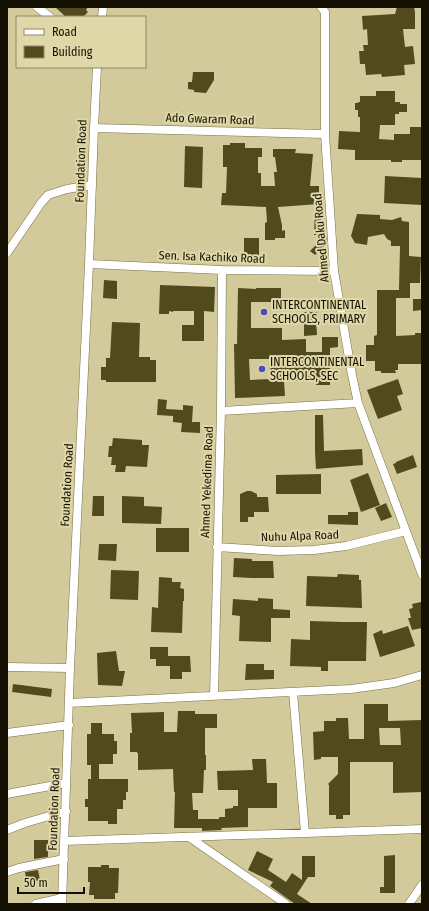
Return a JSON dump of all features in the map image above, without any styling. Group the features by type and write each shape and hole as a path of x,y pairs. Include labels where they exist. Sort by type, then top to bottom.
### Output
{"street":[{"path":"37,7 49,16"},
{"name":"Ahmed Daku Road","path":"321,7 325,12 325,134 334,271 352,375 358,403 422,574"},
{"name":"Foundation Road","path":"62,901 70,668 98,68"},
{"name":"Ado Gwaram Road","path":"94,128 325,134"},
{"path":"7,253 41,203 48,196 67,189 92,185"},
{"name":"Sen. Isa Kachiko Road","path":"89,264 222,270 334,271"},
{"name":"Ahmed Yekedima Road","path":"214,695 221,411 222,270"},
{"path":"221,411 358,403"},
{"name":"Nuhu Alpa Road","path":"217,547 278,551 314,550 346,546 406,531"},
{"path":"7,668 70,668"},
{"path":"69,703 352,689 394,683 422,675"},
{"path":"293,692 304,833"},
{"path":"7,733 68,725"},
{"path":"7,794 66,783"},
{"path":"7,830 24,823 66,811"},
{"path":"64,841 422,829"},
{"path":"189,837 286,904"},
{"path":"7,872 19,868 64,859"},
{"path":"409,904 422,885"},
{"path":"36,904 62,901"}],"building":[{"path":"55,7 88,7 86,10 88,12 84,16 65,16"},
{"path":"397,7 414,7 415,29 403,29 405,47 413,46 415,64 404,65 405,75 382,77 381,74 366,75 365,64 360,64 359,51 364,51 363,45 368,45 367,29 363,30 362,16 395,14"},
{"path":"193,72 214,72 214,80 206,93 194,92 194,90 188,89 188,82 192,82"},
{"path":"376,91 395,91 395,102 407,104 407,112 399,112 399,114 395,114 395,125 380,125 379,139 394,140 394,134 410,134 410,127 422,127 422,160 402,160 402,162 391,162 391,160 355,160 355,150 338,149 339,131 360,132 360,117 358,117 358,110 355,110 355,103 360,102 360,96 376,96"},
{"path":"230,143 245,143 245,148 262,148 262,157 258,157 258,173 261,173 261,186 275,186 274,172 277,172 275,157 273,157 273,149 296,149 295,153 313,154 310,186 319,186 319,204 278,207 282,231 285,230 285,238 265,240 265,223 267,222 266,207 221,205 222,193 226,193 227,167 223,167 223,145 230,145"},
{"path":"185,146 203,147 202,188 184,187"},
{"path":"385,176 422,178 422,205 384,203"},
{"path":"315,209 320,209 322,235 314,235"},
{"path":"357,214 380,215 380,219 392,220 401,217 402,221 409,222 409,256 421,257 420,283 410,283 410,298 396,298 396,336 422,333 422,364 398,364 398,370 395,370 396,373 381,373 381,371 375,371 375,361 366,361 366,345 374,345 374,336 377,335 377,290 399,290 400,246 391,246 391,241 387,239 384,234 368,237 367,245 355,243 351,236"},
{"path":"326,235 327,243 315,255 310,251"},
{"path":"244,238 259,238 259,261 244,261"},
{"path":"104,280 117,281 117,299 103,298"},
{"path":"160,285 215,287 214,312 204,311 204,341 182,341 182,325 194,325 194,311 169,311 169,314 159,314"},
{"path":"238,288 281,288 281,302 251,302 251,328 282,328 282,340 306,339 306,352 322,352 322,337 338,337 338,347 330,348 330,385 316,385 316,380 284,381 285,396 235,398 234,344 237,344","holes":["249,359 270,359 271,379 250,380"]},
{"path":"413,299 422,299 422,310 413,311"},
{"path":"304,312 317,312 317,335 304,336"},
{"path":"112,322 140,323 139,357 150,357 150,360 156,360 156,382 106,382 106,380 101,380 101,367 106,367 106,358 110,358"},
{"path":"398,379 403,394 397,396 402,410 378,419 367,390"},
{"path":"158,399 167,400 166,409 183,410 183,405 193,406 192,422 200,422 200,433 181,432 182,423 173,422 173,416 157,415"},
{"path":"315,415 323,415 324,451 362,449 363,465 316,469"},
{"path":"113,438 142,440 142,445 149,445 147,467 126,466 125,472 115,472 116,465 111,465 112,457 108,457 109,446 112,446"},
{"path":"413,455 417,467 397,474 393,464"},
{"path":"368,473 380,505 361,512 350,480"},
{"path":"321,474 321,494 276,494 276,475"},
{"path":"247,491 257,494 257,497 268,497 269,512 254,512 254,517 248,517 248,522 240,522 240,494"},
{"path":"93,496 104,496 104,516 92,516"},
{"path":"122,496 144,497 144,506 162,507 161,524 122,523"},
{"path":"386,503 392,517 381,521 375,508"},
{"path":"348,512 358,512 358,525 328,524 328,515 348,515"},
{"path":"156,528 189,528 189,552 156,552"},
{"path":"99,544 117,544 116,561 98,560"},
{"path":"234,558 252,559 252,561 273,561 274,578 233,577"},
{"path":"111,570 139,571 138,600 110,599"},
{"path":"338,574 359,575 359,580 361,580 362,608 306,606 307,576 337,577"},
{"path":"159,577 172,578 172,582 181,582 180,588 184,589 182,633 151,632 152,607 158,608"},
{"path":"258,598 273,599 273,609 290,610 290,618 271,618 271,642 239,641 240,616 232,615 233,599 258,601"},
{"path":"421,602 422,628 412,630 408,618 411,618 409,609 413,608 412,604"},
{"path":"310,621 367,622 366,661 328,661 328,671 321,671 321,667 290,666 291,639 310,640"},
{"path":"408,626 415,646 380,657 373,634 382,630 383,634"},
{"path":"150,647 168,647 168,656 190,656 191,672 182,672 182,679 170,679 170,666 156,666 156,659 150,659"},
{"path":"116,651 119,671 125,671 122,686 98,685 97,653"},
{"path":"246,664 264,664 264,670 274,670 274,679 245,680"},
{"path":"13,684 52,689 51,697 12,692"},
{"path":"364,704 388,704 388,721 422,720 422,792 393,793 393,762 350,762 350,815 343,815 343,819 336,819 336,815 329,815 328,784 338,774 338,757 321,757 321,759 314,760 313,732 324,731 324,721 336,721 336,718 348,718 349,739 364,739","holes":["379,728 400,728 401,745 380,745"]},
{"path":"178,711 195,711 195,714 217,714 217,728 205,728 206,770 204,770 203,793 192,793 193,810 198,810 198,819 219,819 219,817 225,817 225,809 238,806 238,790 218,790 217,771 253,770 252,759 266,759 267,783 277,783 277,808 248,808 248,827 221,828 222,830 202,831 202,828 174,828 175,792 173,769 138,770 138,753 130,752 130,733 132,733 131,713 164,712 164,732 177,732"},
{"path":"91,723 102,723 102,734 114,734 114,741 117,741 117,754 113,754 113,764 99,764 99,779 128,779 128,792 126,792 126,800 123,800 123,809 117,809 117,824 108,824 108,821 88,821 88,807 85,807 85,799 88,799 88,779 91,779 91,765 87,765 87,734 91,734"},
{"path":"34,840 48,840 48,857 34,859"},
{"path":"257,851 273,859 268,870 286,882 292,873 302,880 302,856 315,856 315,877 308,877 297,894 312,904 295,904 270,886 273,882 248,870"},
{"path":"395,855 395,893 380,893 380,887 384,887 384,856"},
{"path":"101,865 109,865 109,868 119,868 118,893 115,893 115,899 94,899 94,895 89,895 90,882 88,882 88,867 101,867"},
{"path":"38,870 40,880 27,883 25,872"}],"place":[{"name":"INTERCONTINENTAL SCHOOLS, PRIMARY","path":"264,312"},
{"name":"INTERCONTINENTAL SCHOOLS, SEC","path":"262,369"}]}
